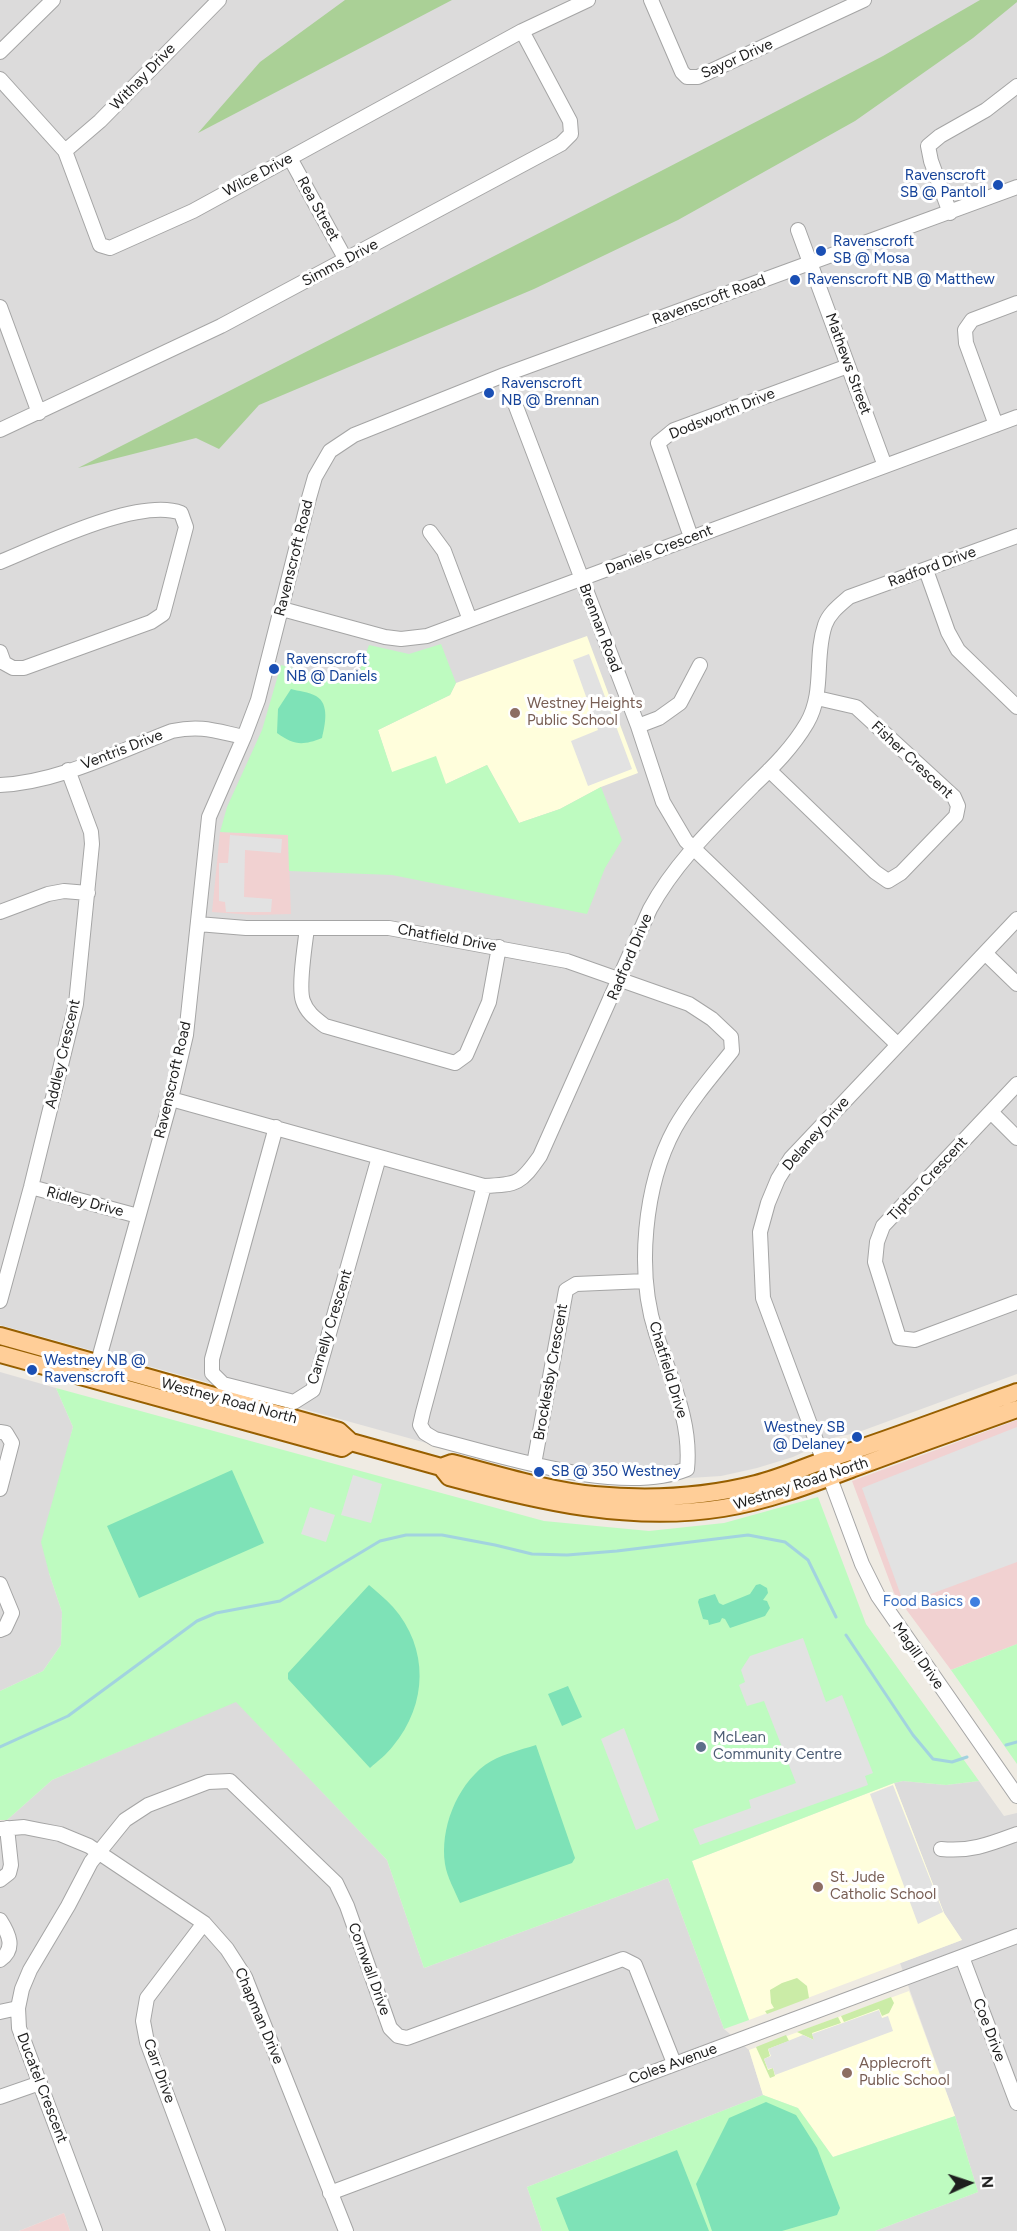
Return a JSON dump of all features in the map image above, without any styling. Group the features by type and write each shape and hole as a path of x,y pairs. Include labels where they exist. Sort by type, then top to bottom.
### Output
{"main road":[{"name":"Westney Road North","path":"0,1336 95,1372"},
{"name":"Westney Road North","path":"0,1354 95,1372 339,1431 351,1442 441,1467 449,1477 524,1497 581,1507 644,1513 722,1508 759,1501 896,1437 1017,1392"},
{"name":"Westney Road North","path":"826,1470 1017,1409"}],"street":[{"path":"0,52 53,0"},
{"name":"Withay Drive","path":"65,151 100,121 219,0"},
{"name":"Wilce Drive","path":"0,79 65,151 100,245 110,248 193,211 522,31 588,0"},
{"name":"Sayor Drive","path":"651,0 682,72 687,77 698,77 864,0"},
{"name":"Simms Drive","path":"0,430 221,326 561,144 571,134 570,121 522,31"},
{"path":"950,213 931,161 928,146 940,136 986,110 1017,86"},
{"name":"Rea Street","path":"290,158 346,260"},
{"name":"Ravenscroft Road","path":"95,1372 171,1099 186,1035 209,817 258,700 315,477 330,451 354,435 504,375 1017,187"},
{"name":"Mathews Street","path":"798,231 885,466"},
{"path":"996,425 966,343 965,330 972,320 1017,303"},
{"path":"0,307 39,413"},
{"name":"Dodsworth Drive","path":"691,537 658,443 674,430 848,366"},
{"name":"Brennan Road","path":"504,375 638,726 663,802 693,850 897,1044"},
{"name":"Daniels Crescent","path":"282,609 385,637 401,639 427,636 1017,417"},
{"path":"0,562 107,519 171,509 181,513 186,527 163,614 151,622 24,668 14,668 4,663 0,652"},
{"path":"430,532 444,551 470,620"},
{"name":"Radford Drive","path":"171,1099 484,1186 510,1185 525,1177 540,1156 650,909 663,886 693,850 793,744 808,721 817,698 820,650 826,624 834,610 849,597 1017,536"},
{"path":"926,570 948,632 958,650 1017,707"},
{"path":"638,726 659,718 680,703 700,665"},
{"name":"Fisher Crescent","path":"769,770 875,872 888,881 901,873 956,816 958,806 954,797 856,707 817,698"},
{"name":"Ventris Drive","path":"0,785 23,784 68,770 172,731 204,727 244,737"},
{"name":"Addley Crescent","path":"0,1301 76,1004 92,844 91,832 68,770"},
{"path":"0,912 48,894 64,891 88,892"},
{"name":"Delaney Drive","path":"826,1470 763,1298 760,1232 768,1203 778,1179 791,1158 1017,919"},
{"name":"Chatfield Drive","path":"198,924 246,928 389,928 567,960 689,1004 731,1037 732,1052 699,1091 675,1129 654,1184 647,1223 646,1281 655,1331 683,1411 688,1454 687,1469 672,1475 611,1479 534,1464 435,1439 425,1433 420,1425 484,1186"},
{"path":"307,928 302,1000 311,1015 325,1026 455,1063 466,1055 489,1002 499,947"},
{"path":"985,953 1017,984"},
{"name":"Tipton Crescent","path":"1017,1084 883,1226 877,1242 875,1262 899,1338 907,1341 1017,1302"},
{"path":"991,1112 1017,1138"},
{"name":"Carnelly Crescent","path":"276,1127 212,1359 212,1373 223,1384 294,1402 313,1390 379,1157"},
{"name":"Ridley Drive","path":"31,1187 138,1216"},
{"name":"Brocklesby Crescent","path":"534,1464 566,1290 576,1284 646,1281"},
{"path":"0,1432 6,1433 12,1443 0,1489"},
{"name":"Magill Drive","path":"826,1470 862,1564 878,1596 1017,1796"},
{"path":"0,1584 12,1613 5,1628 0,1630"},
{"name":"Cornwall Drive","path":"99,1853 124,1820 148,1805 208,1782 230,1782 336,1882 347,1906 390,2028 398,2036 407,2038 623,1959 635,1965 674,2063"},
{"name":"Chapman Drive","path":"4,1829 24,1827 60,1834 99,1853 204,1923 227,1949 245,1977 346,2231"},
{"path":"0,1880 9,1873 11,1865 4,1829"},
{"path":"941,1849 959,1851 977,1849 1017,1834"},
{"name":"Ducatel Crescent","path":"94,2231 19,2028 18,2008 22,1989 30,1970 91,1862 99,1853"},
{"path":"0,1920 7,1931 10,1947 7,1956 0,1960"},
{"name":"Carr Drive","path":"204,1923 147,1998 143,2021 147,2042 218,2231"},
{"name":"Coles Avenue","path":"330,2193 1017,1936"},
{"name":"Coe Drive","path":"962,1957 1017,2103"},
{"path":"0,2012 18,2008"},
{"path":"0,2097 40,2083"}],"shaded area":[{"path":"0,0 1017,0 1017,1374 856,1433 836,1437 793,1457 757,1468 721,1476 611,1483 477,1457 0,1325"},
{"name":"Westney Heights Public School","path":"587,636 638,773 601,787 560,809 519,823 487,765 446,784 392,773 378,730 450,695 456,683"},
{"path":"589,654 632,769 588,786 571,741 598,730 573,660"},
{"path":"220,832 288,835 291,914 253,915 212,912"},
{"path":"230,835 282,839 281,853 245,850 244,897 272,899 271,912 226,912 225,902 219,901 219,863 228,863"},
{"path":"0,1372 56,1388 73,1427 62,1472 49,1573 62,1612 61,1645 43,1671 0,1691"},
{"path":"1017,1420 1017,1644 951,1670 894,1593 852,1481"},
{"path":"1017,1427 1017,1562 904,1604 862,1488"},
{"path":"353,1475 382,1484 371,1523 341,1515"},
{"path":"310,1507 335,1515 326,1542 301,1534"},
{"path":"803,1638 826,1702 842,1695 873,1773 865,1776 868,1785 700,1845 693,1829 751,1808 749,1800 796,1783 764,1701 747,1706 739,1685 745,1682 741,1670 750,1656"},
{"path":"236,1701 387,1860 424,1968 668,1878 724,2029 749,2050 763,2095 527,2187 542,2231 70,2231 64,2213 19,2231 0,2231 0,1834 7,1820 52,1780"},
{"path":"624,1728 659,1820 636,1830 601,1739"},
{"path":"903,1781 946,1785 979,1781 1004,1816 1017,1813 1017,2231 875,2231 978,2192 955,2116 900,1963 962,1940 944,1913 894,1783"},
{"name":"St. Jude Catholic School","path":"894,1783 944,1913 962,1940 749,2020 692,1861"},
{"path":"893,1785 943,1912 918,1924 870,1794"},
{"name":"Applecroft Public School","path":"909,1991 955,2116 833,2157 798,2108 763,2095 749,2050"},
{"path":"879,2010 882,2018 888,2016 893,2031 775,2075 773,2068 768,2069 764,2059 771,2056 768,2049 803,2035 814,2040 812,2034"},
{"path":"64,2213 70,2231 19,2231"}],"green space":[{"path":"345,0 452,0 198,133 260,62"},
{"path":"980,0 1017,0 1017,2 973,38 855,121 678,220 534,289 259,405 219,449 196,438 78,468 883,56"},
{"path":"441,644 456,683 450,695 378,730 392,772 436,756 446,784 487,765 519,823 560,809 601,787 622,840 605,868 587,914 392,875 289,871 288,835 220,832 227,807 262,730 281,665 355,684 369,645 409,654"},
{"path":"291,689 316,696 323,704 325,715 322,738 298,743 277,733 278,709"},
{"path":"56,1388 544,1521 649,1531 724,1523 818,1497 866,1624 979,1781 946,1785 903,1781 894,1783 692,1861 749,2020 724,2029 668,1878 424,1968 387,1860 236,1702 52,1780 7,1820 0,1820 0,1691 43,1671 61,1645 62,1612 41,1542 73,1427"},
{"path":"232,1470 264,1543 139,1598 107,1526"},
{"path":"760,1584 767,1588 768,1593 763,1600 767,1601 770,1608 765,1616 730,1628 722,1618 720,1622 709,1625 708,1620 703,1619 699,1599 715,1594 719,1603 723,1605 750,1594 756,1585"},
{"path":"369,1585 390,1604 405,1623 413,1640 420,1676 413,1712 405,1730 391,1749 370,1768 288,1679 288,1673"},
{"path":"1017,1644 1017,1764 951,1670"},
{"path":"568,1686 582,1717 562,1726 548,1694"},
{"path":"536,1745 575,1858 572,1863 460,1903 447,1874 444,1851 448,1823 458,1797 475,1774 491,1761"},
{"path":"797,1978 807,1986 809,1998 767,2014 765,2011 774,2008 771,2003 770,1990"},
{"path":"891,1997 894,2003 889,2013 882,2016 879,2009 844,2022 841,2016"},
{"path":"838,2017 841,2023 812,2033 814,2040 797,2032"},
{"path":"786,2035 789,2041 768,2049 770,2056 764,2059 768,2070 773,2068 775,2076 770,2078 756,2047"},
{"path":"763,2095 798,2108 833,2157 955,2116 978,2192 875,2231 542,2231 527,2187"},
{"path":"766,2102 796,2115 817,2148 840,2208 837,2215 782,2231 712,2231 696,2184 729,2118"},
{"path":"677,2150 709,2231 569,2231 556,2198"}],"waterway":[{"path":"0,1747 68,1716 197,1621 216,1613 280,1601 380,1541 406,1535 442,1535 532,1554 567,1555 748,1535 785,1542 808,1560 836,1617"},
{"path":"846,1635 913,1735 933,1759 952,1762 967,1757"},
{"path":"1006,1745 1017,1742"}],"place":[{"name":"Ravenscroft SB @ Pantoll","path":"998,185"},
{"name":"Ravenscroft SB @ Mosa","path":"821,251"},
{"name":"Ravenscroft NB @ Matthew","path":"795,280"},
{"name":"Ravenscroft NB @ Brennan","path":"489,393"},
{"name":"Ravenscroft NB @ Daniels","path":"274,669"},
{"name":"Westney Heights Public School","path":"515,713"},
{"name":"Westney NB @ Ravenscroft","path":"32,1370"},
{"name":"Westney SB @ Delaney","path":"857,1437"},
{"name":"SB @ 350 Westney","path":"539,1472"},
{"name":"Food Basics","path":"975,1602"},
{"name":"McLean Community Centre","path":"701,1747"},
{"name":"St. Jude Catholic School","path":"818,1887"},
{"name":"Applecroft Public School","path":"847,2073"}]}
